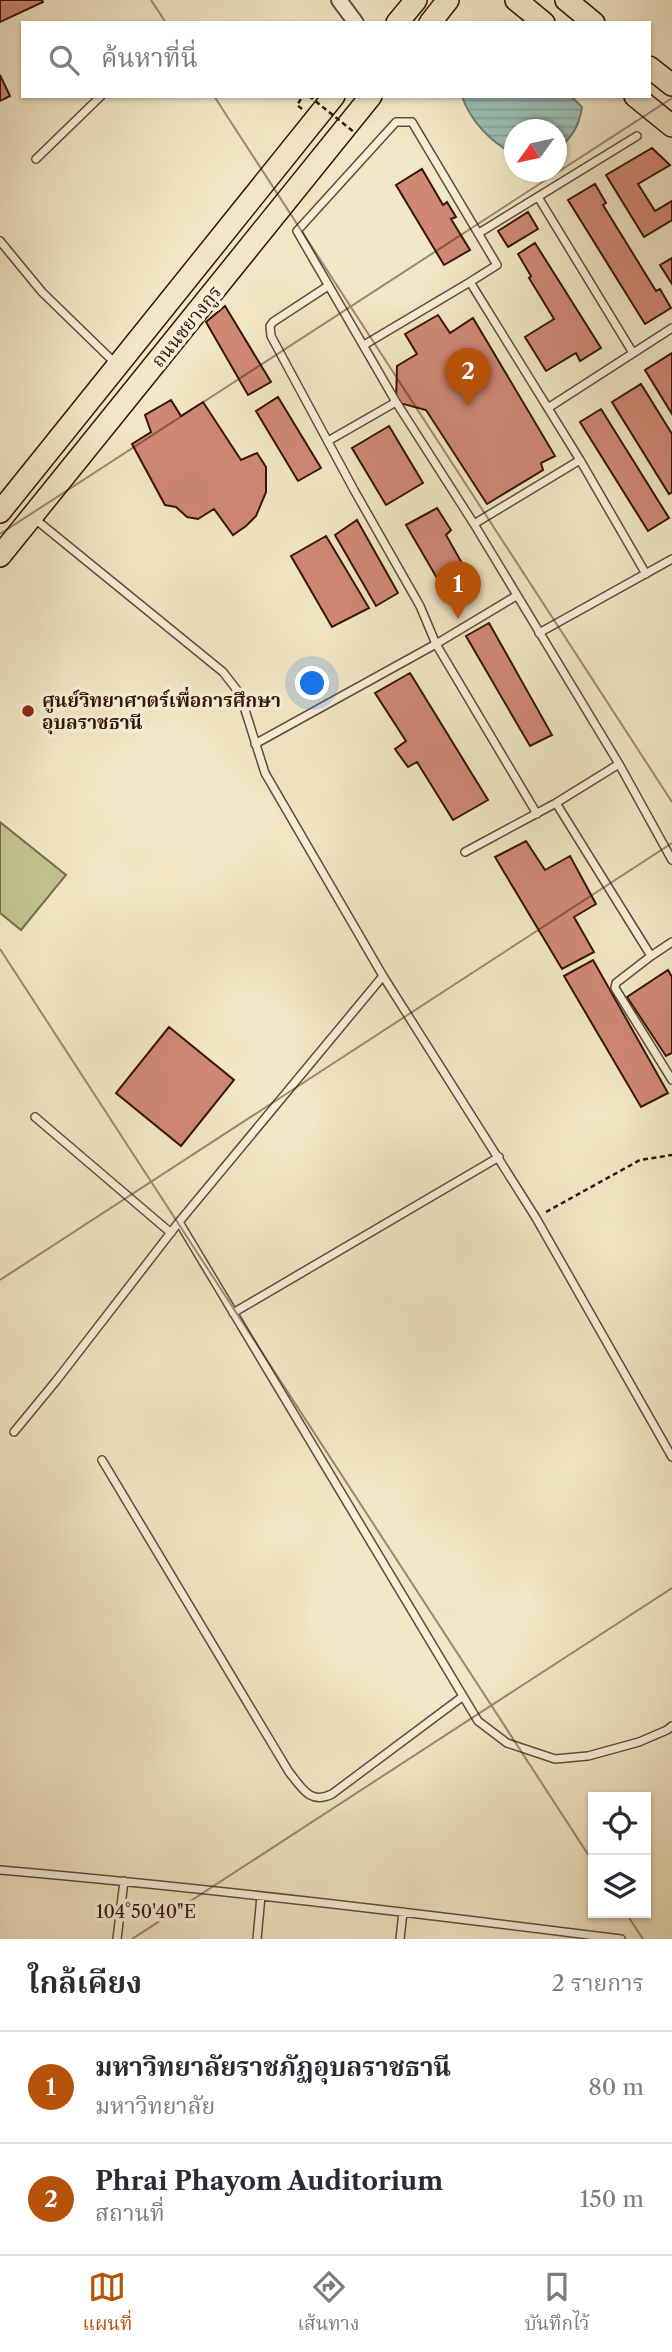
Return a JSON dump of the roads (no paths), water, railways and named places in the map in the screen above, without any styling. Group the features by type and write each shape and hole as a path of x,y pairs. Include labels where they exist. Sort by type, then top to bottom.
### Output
{"main road":[{"path":"399,21 416,0"},
{"path":"432,21 448,0"},
{"path":"516,0 542,21"},
{"path":"566,0 592,21"},
{"path":"651,68 672,85"},
{"name":"ถนนชยางกูร","path":"0,512 332,98"},
{"name":"ถนนชยางกูร","path":"0,556 369,98"},
{"path":"637,98 672,126"}],"street":[{"path":"339,0 355,21"}],"lane":[{"path":"36,159 99,98"},
{"path":"364,345 497,265 412,122 396,122 297,231 396,402 474,524 619,764 672,860"},
{"path":"479,233 636,136"},
{"path":"538,197 633,353"},
{"path":"0,241 42,292 118,366"},
{"path":"470,282 580,460 646,574"},
{"path":"328,286 273,322 270,331 381,540 420,606 436,644 537,814"},
{"path":"548,408 672,328"},
{"path":"328,441 396,402"},
{"path":"474,524 580,460"},
{"path":"32,516 223,672 240,694 265,773 383,976 536,1218 672,1458"},
{"path":"538,633 672,559"},
{"path":"255,744 436,644 516,596"},
{"path":"465,852 537,814 619,764"},
{"path":"556,803 651,956"},
{"path":"672,942 616,983 615,988 672,1080"},
{"path":"14,1432 179,1222 383,976"},
{"path":"35,1118 171,1233"},
{"path":"233,1313 499,1157"},
{"path":"179,1222 478,1721 507,1743 555,1759 601,1753 639,1742 672,1726"},
{"path":"102,1460 289,1772 310,1797 322,1799 332,1794 462,1697"},
{"path":"0,1870 261,1896 621,1939"},
{"path":"117,1939 124,1881"},
{"path":"257,1939 261,1896"},
{"path":"400,1939 403,1912"}],"water":[{"path":"463,98 573,98 582,107 579,120 567,141 567,119 504,119 504,148 483,130 470,114"}],"place":[{"name":"Phrai Phayom Auditorium","path":"468,406"},
{"name":"มหาวิทยาลัยราชภัฏอุบลราชธานี","path":"458,619"},
{"name":"ศูนย์วิทยาศาตร์เพื่อการศึกษา อุบลราชธานี","path":"28,711"}]}
